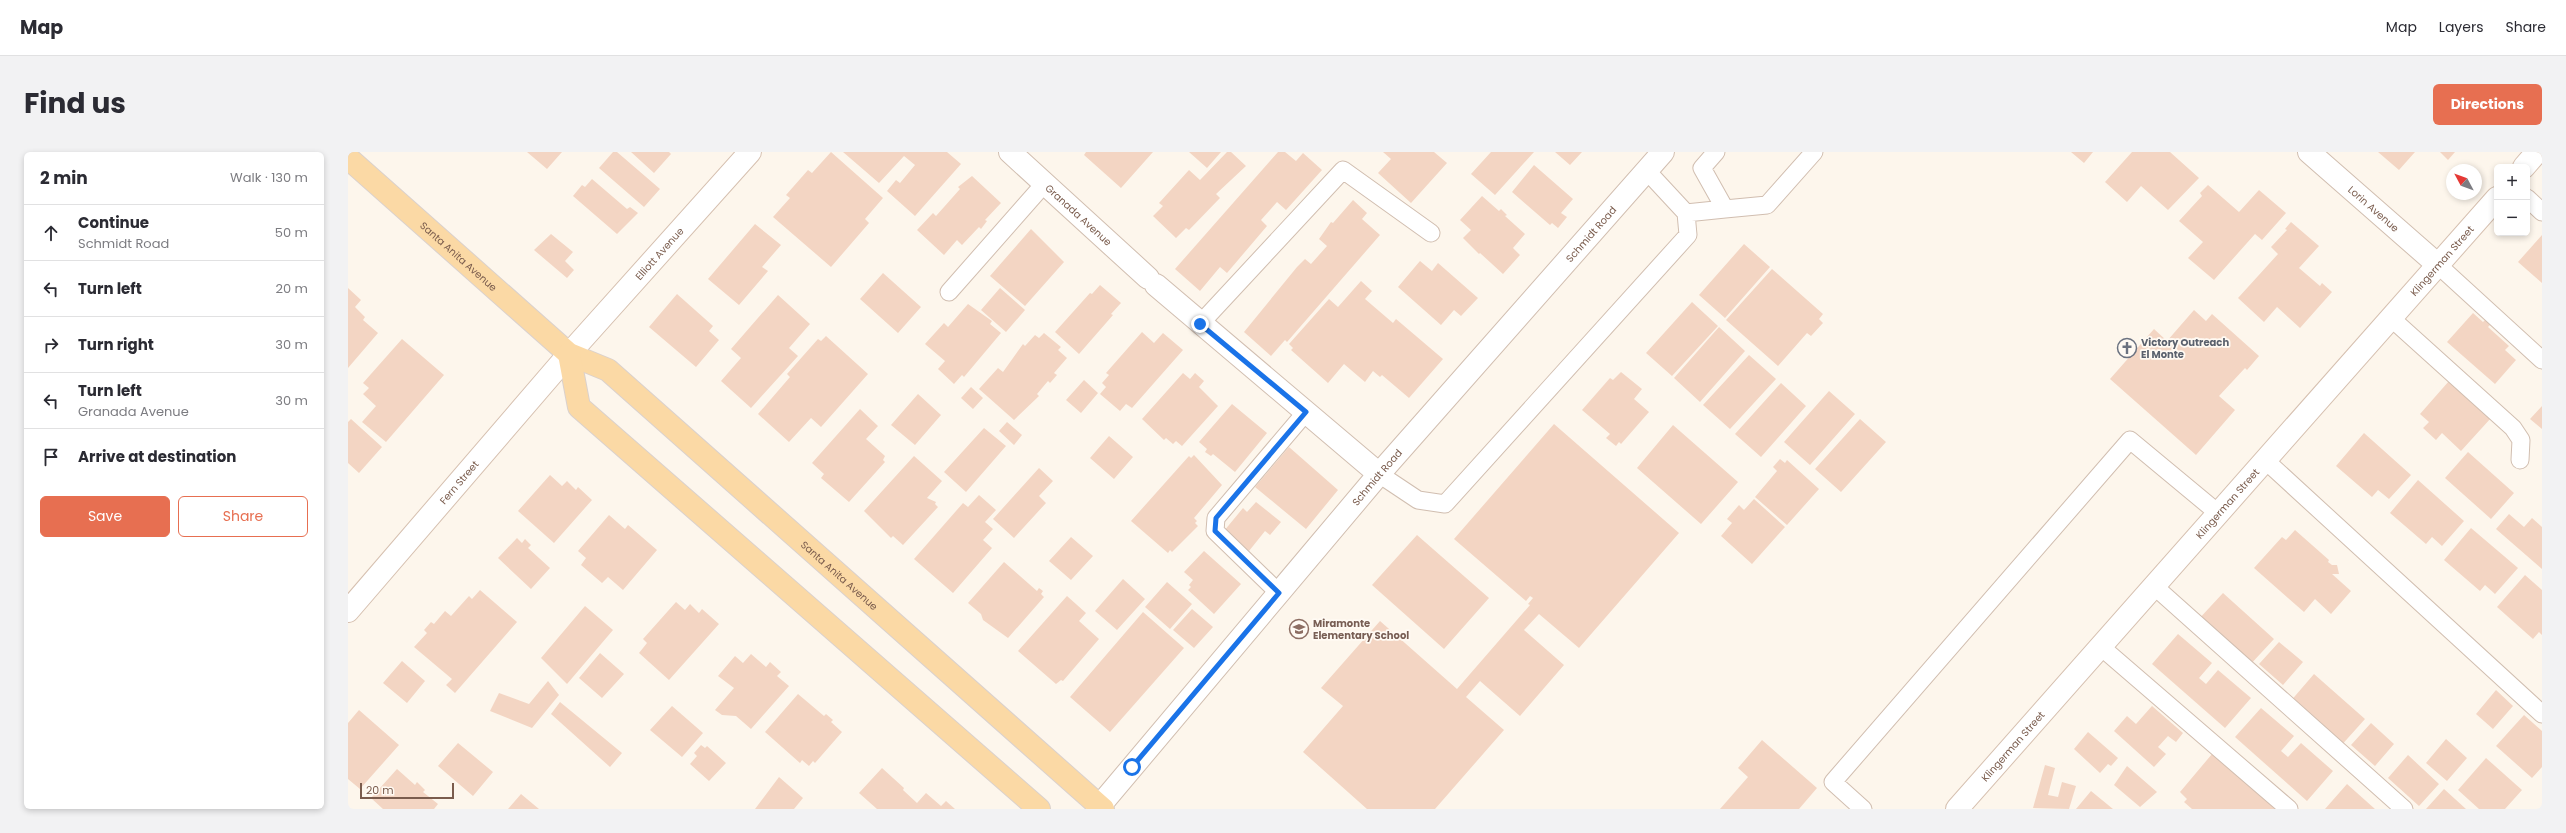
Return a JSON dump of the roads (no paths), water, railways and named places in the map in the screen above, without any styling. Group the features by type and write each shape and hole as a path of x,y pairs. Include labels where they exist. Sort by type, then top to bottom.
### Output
{"main road":[{"name":"Santa Anita Avenue","path":"348,158 569,354 608,370 1100,808"},
{"path":"569,354 579,407 1039,809"}],"street":[{"name":"Elliott Avenue","path":"569,354 750,152"},
{"name":"Granada Avenue","path":"1010,152 1200,324 1379,474"},
{"name":"Schmidt Road","path":"1100,808 1379,474 1664,152"},
{"name":"Lorin Avenue","path":"2309,152 2438,265"},
{"path":"2527,164 2537,152"},
{"name":"Klingerman Street","path":"1957,809 2495,200"},
{"name":"Fern Street","path":"348,610 569,354"}],"lane":[{"path":"1716,152 1702,168 1725,209"},
{"path":"1686,213 1767,205 1814,152"},
{"path":"1200,324 1343,170 1431,234"},
{"path":"1379,474 1418,500 1445,504 1688,235 1686,213 1647,171"},
{"path":"949,292 1045,183"},
{"path":"2529,200 2542,212"},
{"path":"2438,265 2542,360"},
{"path":"2391,318 2513,428 2521,440 2520,460"},
{"path":"1279,593 1215,531 1216,518 1306,412"},
{"path":"1863,809 1833,782 2130,440 2218,514"},
{"path":"2265,460 2542,714"},
{"path":"2154,586 2404,809"},
{"path":"2100,646 2289,809"}],"place":[{"name":"Victory Outreach El Monte","path":"2127,348"},
{"name":"Miramonte Elementary School","path":"1299,629"}]}
